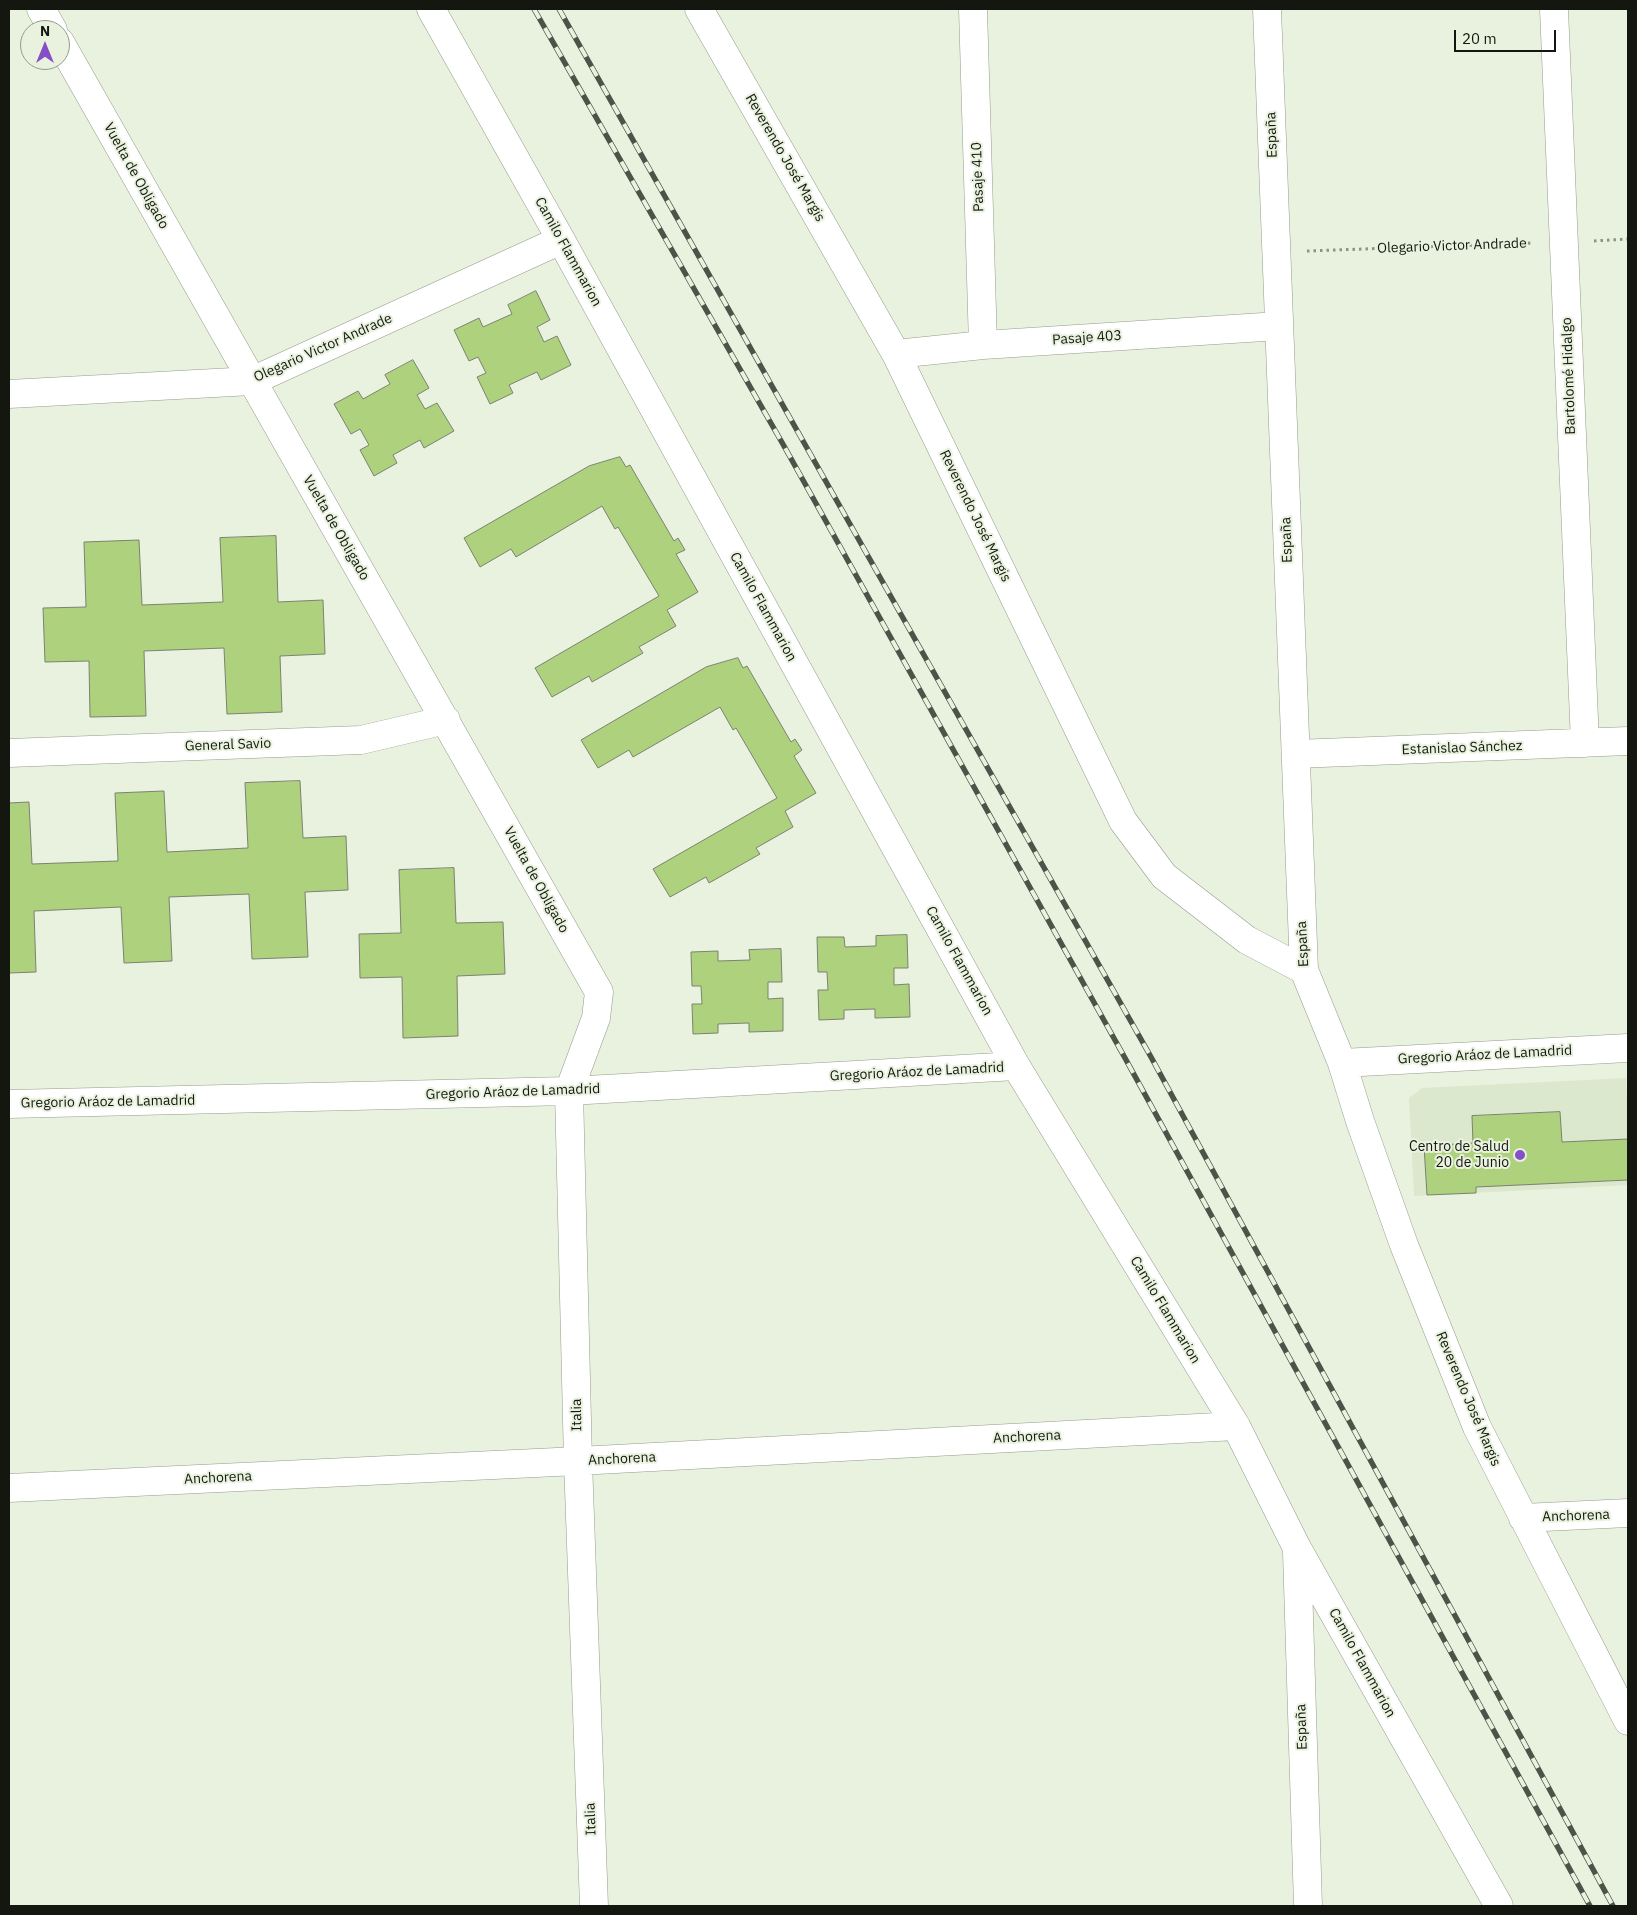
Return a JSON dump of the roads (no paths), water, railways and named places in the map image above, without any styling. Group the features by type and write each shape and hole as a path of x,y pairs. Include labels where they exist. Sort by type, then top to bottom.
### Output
{"street":[{"path":"41,9 47,20"},
{"name":"Camilo Flammarion","path":"431,9 561,240 1016,1066 1236,1426 1297,1548 1499,1906"},
{"name":"Reverendo José Margis","path":"699,9 896,354 1122,820 1164,876 1248,940 1304,970"},
{"name":"Pasaje 410","path":"973,9 983,345"},
{"name":"España","path":"1267,9 1304,970 1342,1063"},
{"name":"Bartolomé Hidalgo","path":"1554,9 1585,743"},
{"name":"Vuelta de Obligado","path":"70,60 599,992 596,1018"},
{"name":"Olegario Victor Andrade","path":"9,394 252,382 561,240"},
{"name":"Pasaje 403","path":"896,354 983,345 1279,326"},
{"name":"General Savio","path":"9,754 361,740 446,720"},
{"name":"Estanislao Sánchez","path":"1296,754 1628,741"},
{"name":"Italia","path":"594,1906 578,1461 568,1091 596,1018"},
{"name":"Gregorio Aráoz de Lamadrid","path":"1342,1063 1628,1048"},
{"name":"Reverendo José Margis","path":"1342,1063 1360,1121 1404,1245 1477,1427 1628,1721"},
{"name":"Gregorio Aráoz de Lamadrid","path":"9,1104 568,1091 1016,1066"},
{"name":"Anchorena","path":"9,1488 578,1461 1236,1426"},
{"name":"Anchorena","path":"1523,1518 1628,1513"},
{"name":"España","path":"1297,1548 1308,1906"}],"railway":[{"path":"534,9 784,446 1125,1058 1590,1906"},
{"path":"559,9 1151,1057 1613,1906"}],"place":[{"name":"Centro de Salud 20 de Junio","path":"1520,1155"}]}
